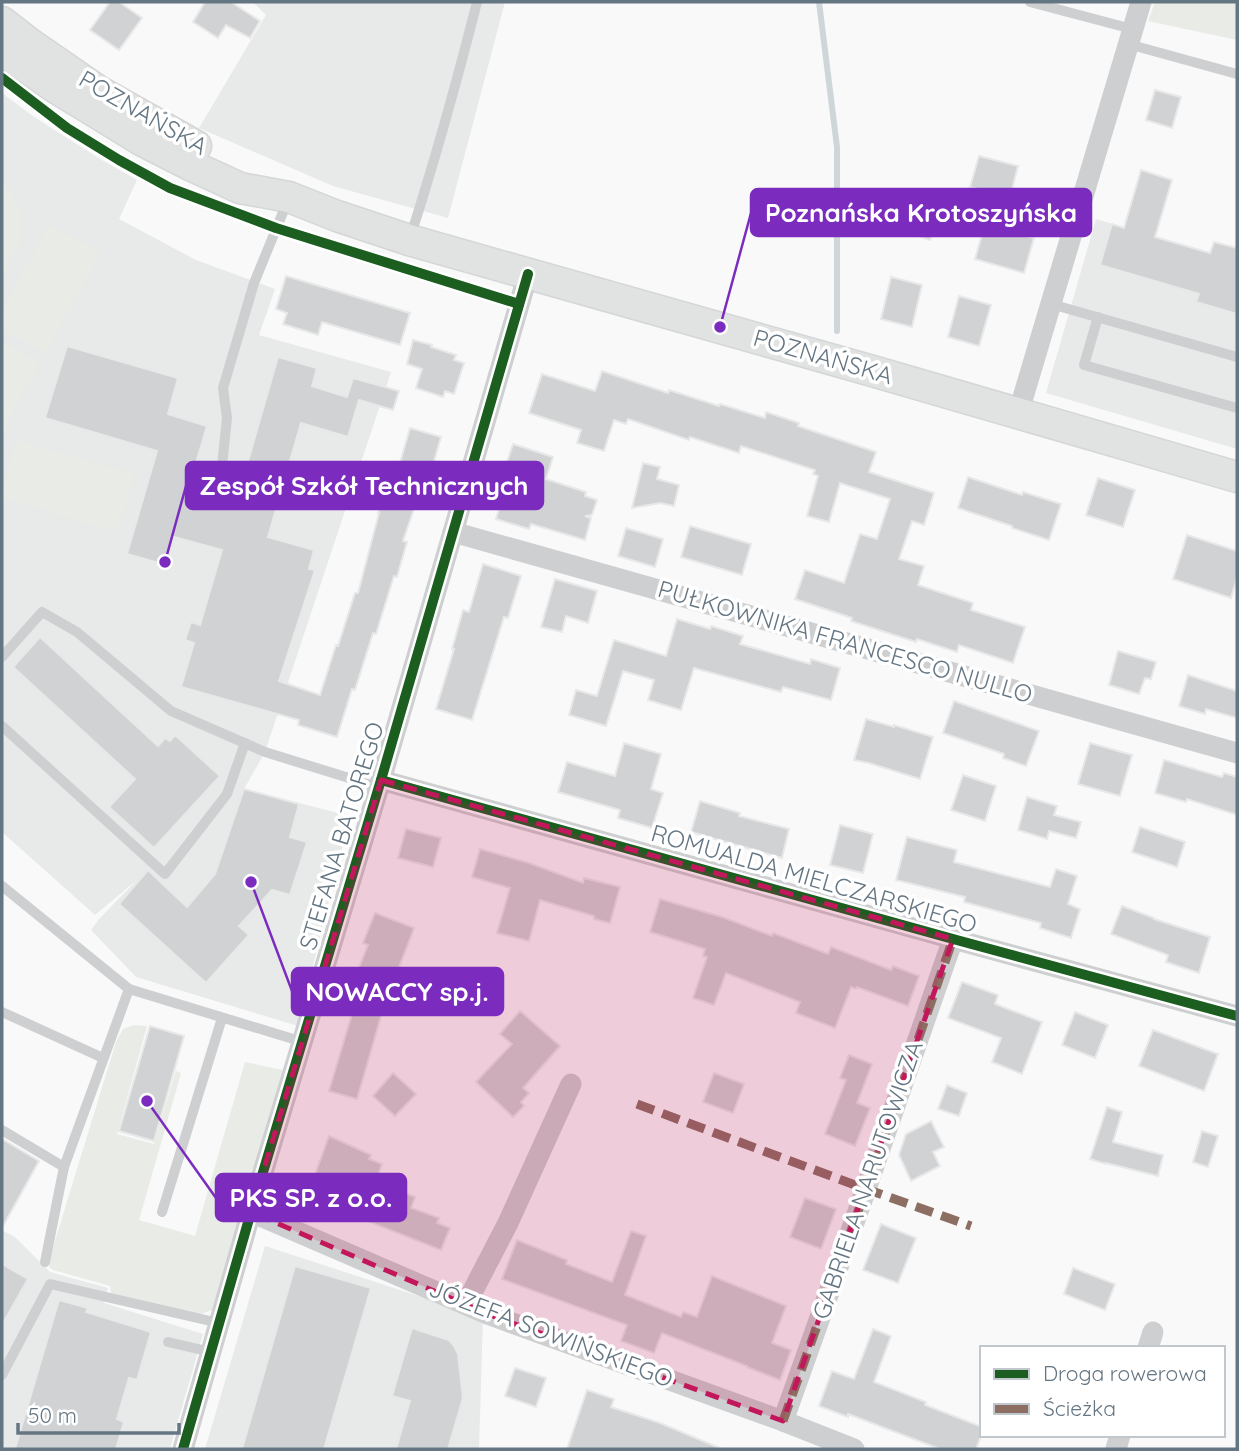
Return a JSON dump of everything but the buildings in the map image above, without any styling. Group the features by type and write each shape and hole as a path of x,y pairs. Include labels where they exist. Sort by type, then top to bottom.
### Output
{"main road":[{"name":"POZNAŃSKA","path":"2,22 100,92 192,144 248,170 289,197"},
{"name":"POZNAŃSKA","path":"2,50 56,88 141,140 240,188 289,197 410,240 1237,477"}],"street":[{"path":"1018,414 1141,2"},
{"name":"STEFANA BATOREGO","path":"183,1449 528,274"},
{"name":"PUŁKOWNIKA FRANCESCO NULLO","path":"453,532 1237,753"},
{"name":"ROMUALDA MIELCZARSKIEGO","path":"379,784 1237,1013"},
{"name":"GABRIELA NARUTOWICZA","path":"783,1421 953,939"},
{"path":"466,1304 508,1223 571,1084"},
{"name":"JÓZEFA SOWIŃSKIEGO","path":"251,1212 503,1319 853,1449"}],"lane":[{"path":"410,240 477,2"},
{"path":"1030,2 1237,74"},
{"path":"221,475 227,418 223,388 254,283 289,197"},
{"path":"1051,304 1237,357"},
{"path":"1097,317 1084,365 1237,408"},
{"path":"2,657 42,612 77,632 171,711 265,752 379,784"},
{"path":"2,726 166,874 227,794 246,743"},
{"path":"2,886 129,989 303,1042"},
{"path":"45,1262 64,1167 129,989"},
{"path":"2,1012 103,1058"},
{"path":"162,1212 222,1018"},
{"path":"2,1130 64,1167"},
{"path":"2,1375 50,1284 219,1323"},
{"path":"168,1342 211,1352"}],"highlighted area":[{"path":"381,780 953,939 783,1421 490,1315 251,1212"}],"shaded area":[{"path":"253,2 505,2 448,218 333,186 199,128 266,15"},
{"path":"1155,2 1237,2 1237,40 1148,21"},
{"path":"2,93 34,117 137,180 119,219 196,260 275,289 259,335 391,372 265,752 244,789 350,816 298,1026 136,977 91,930 138,879 95,915 2,832"},
{"path":"2,185 10,192 20,209 20,245 2,275"},
{"path":"1096,219 1210,253 1215,242 1237,247 1237,449 1046,393"},
{"path":"49,224 101,252 46,353 2,330 2,311"},
{"path":"2,342 40,363 2,433"},
{"path":"16,440 135,474 117,533 2,497"},
{"path":"134,1025 147,1026 117,1134 154,1144 176,1071 181,1073 139,1220 195,1236 245,1062 283,1070 212,1310 198,1315 111,1294 110,1286 49,1267 116,1042 123,1029"},
{"path":"2,1230 15,1237 50,1272 108,1288 104,1303 203,1334 170,1449 2,1449"},
{"path":"265,1246 483,1317 479,1449 205,1449"}],"waterway":[{"path":"819,2 837,147 837,331"}],"marked path":[{"path":"783,1421 953,939"},
{"path":"637,1104 971,1226"}],"cycle path":[{"path":"2,78 67,128 170,188 276,228 519,304"},
{"path":"183,1449 528,274"},
{"path":"381,780 1237,1016"}],"place":[{"name":"Poznańska Krotoszyńska","path":"720,327"},
{"name":"Zespół Szkół Technicznych","path":"165,562"},
{"name":"NOWACCY sp.j.","path":"251,882"},
{"name":"PKS SP. z o.o.","path":"147,1101"}]}
